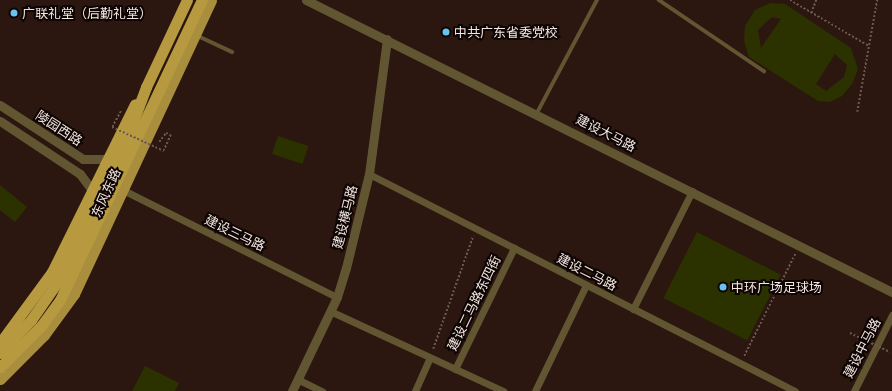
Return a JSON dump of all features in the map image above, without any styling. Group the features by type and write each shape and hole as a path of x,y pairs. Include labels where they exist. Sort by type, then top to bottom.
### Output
{"highway":[{"name":"东风东路","path":"0,343 52,272 106,159 146,87 187,0"},
{"name":"东风东路","path":"0,367 41,326 74,273 202,0"},
{"name":"东风东路","path":"0,353 31,320 56,284 131,127 146,87"}],"main road":[{"name":"东风东路","path":"0,379 37,343 65,308 123,190 211,0"}],"street":[{"name":"建设大马路","path":"306,0 537,113 892,292"},
{"name":"建设横马路","path":"292,391 337,296 369,174 387,39"},
{"name":"陵园西路","path":"0,105 80,157 98,162 106,159"},
{"name":"陵园西路","path":"0,121 73,170 88,182 92,190"},
{"path":"73,170 79,167 80,157"},
{"name":"建设二马路","path":"369,174 795,391"},
{"name":"建设三马路","path":"123,190 337,296"},
{"path":"633,309 692,191"},
{"name":"建设二马路东四街","path":"455,369 514,248"},
{"path":"535,391 586,285"},
{"path":"330,311 429,360 455,369 502,391"},
{"name":"建设中马路","path":"854,391 892,315"},
{"path":"414,391 429,360"},
{"path":"297,379 322,391"}],"lane":[{"path":"537,113 597,0"},
{"path":"659,0 764,71"},
{"path":"195,34 232,52"}],"path":[{"path":"790,0 869,46"},
{"path":"811,13 816,0"},
{"path":"858,112 877,0"},
{"path":"112,127 164,151 171,135 166,133 159,142"},
{"path":"429,360 476,229"},
{"path":"740,363 799,245"},
{"path":"850,332 890,352"}],"green space":[{"path":"770,3 785,4 851,48 858,69 852,84 842,96 830,102 818,101 749,57 744,41 745,26 755,10","holes":["772,17 781,19 761,48 758,30","835,54 847,65 844,77 826,91 816,84"]},
{"path":"278,136 308,146 303,164 272,154"},
{"path":"0,185 27,207 15,222 0,210"},
{"name":"中环广场足球场","path":"697,232 781,275 747,341 663,298"},
{"path":"145,366 179,383 175,391 132,391"}],"place":[{"name":"广联礼堂（后勤礼堂）","path":"14,13"},
{"name":"中共广东省委党校","path":"446,32"},
{"name":"中环广场足球场","path":"723,287"}]}
